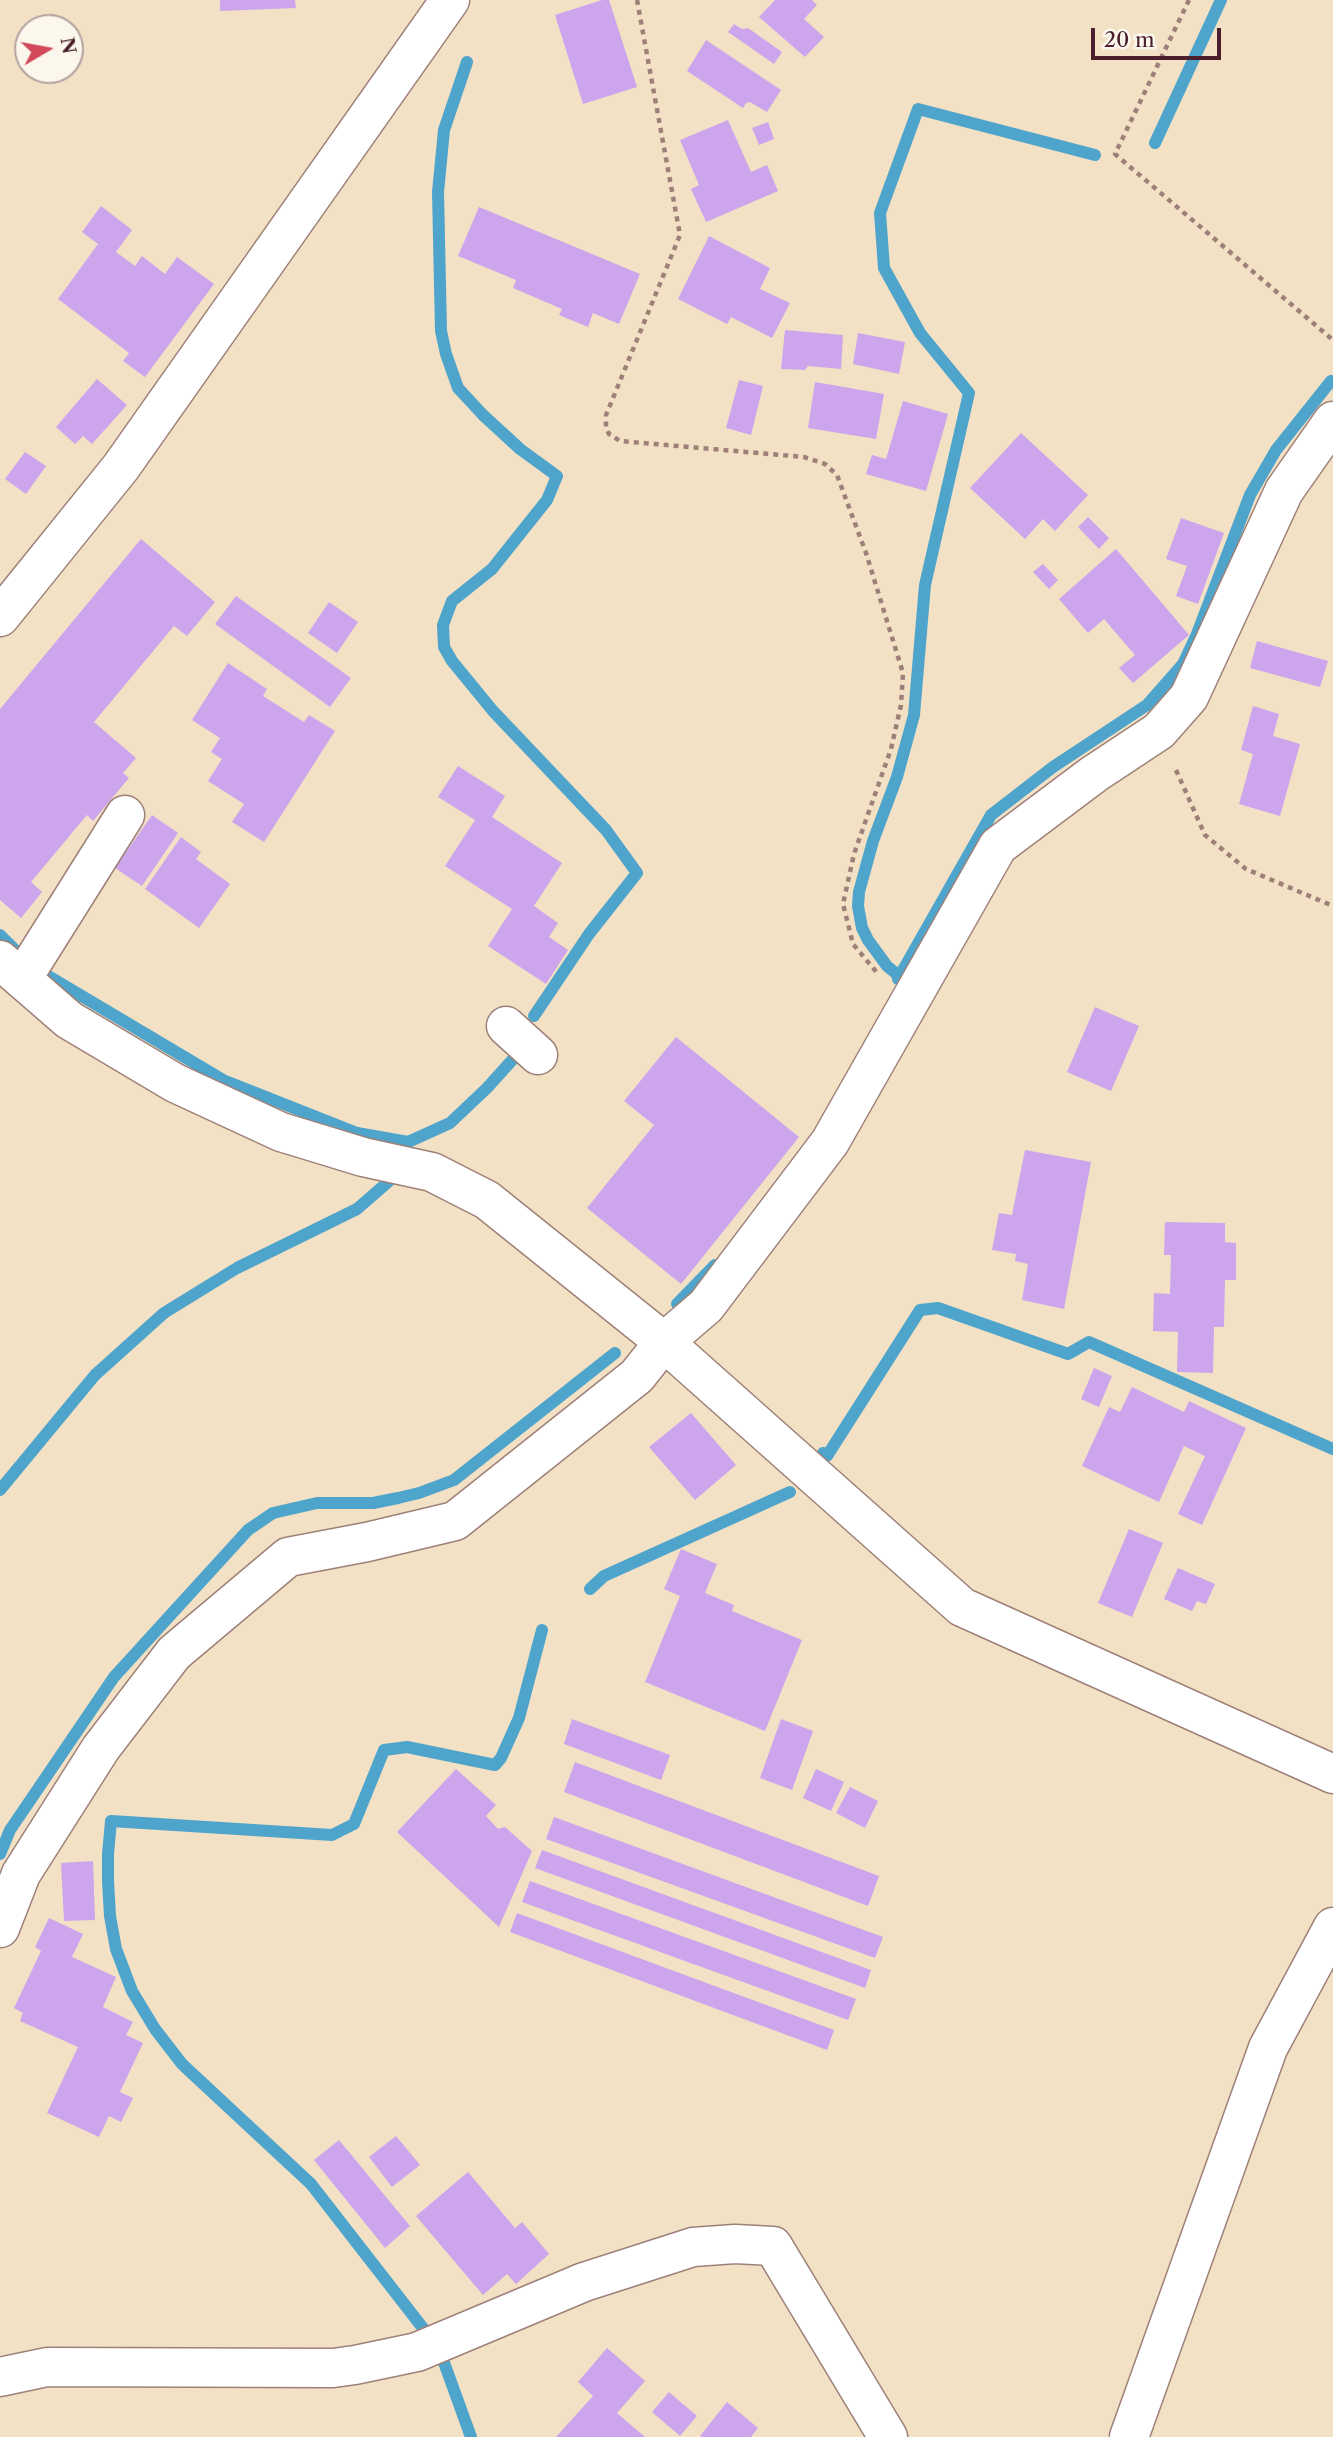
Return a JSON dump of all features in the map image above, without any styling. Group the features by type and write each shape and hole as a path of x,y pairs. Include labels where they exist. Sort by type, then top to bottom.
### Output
{"street":[{"path":"0,617 121,467 450,0"},
{"path":"0,1928 21,1874 93,1760 174,1653 288,1557 368,1542 455,1521 637,1376 664,1342 706,1306 830,1142 998,846 1094,774 1159,731 1189,697 1284,491 1333,421"},
{"path":"125,815 11,970 69,1020 175,1083 281,1132 363,1157 432,1172 488,1200 664,1342 962,1607 1333,1774"},
{"path":"506,1026 538,1055"},
{"path":"1129,2437 1268,2048 1333,1927"},
{"path":"0,2377 47,2367 333,2368 355,2365 417,2352 584,2282 693,2247 735,2244 773,2246 888,2437"}],"path":[{"path":"637,0 680,235 606,415 606,427 620,441 804,457 825,464 837,475 866,553 903,673 901,705 891,749 855,854 843,904 853,944 907,1006"},
{"path":"1189,0 1115,154 1333,340"},
{"path":"1159,731 1205,835 1246,869 1333,906"}],"building":[{"path":"220,0 295,0 296,8 220,11"},
{"path":"609,0 637,87 583,104 555,15"},
{"path":"775,0 812,0 817,5 804,19 824,37 805,57 759,17"},
{"path":"734,24 742,29 748,28 782,52 774,64 728,32"},
{"path":"706,40 781,90 767,112 750,102 743,108 687,71"},
{"path":"728,120 751,172 767,165 778,191 706,222 691,189 699,185 680,140"},
{"path":"768,122 774,139 759,145 752,128"},
{"path":"101,206 132,230 116,252 135,266 142,256 165,274 177,257 214,284 145,377 123,361 129,353 58,299 98,244 82,232"},
{"path":"479,207 640,274 619,324 593,313 588,327 559,315 562,309 513,288 516,280 458,256"},
{"path":"709,236 770,268 760,289 790,303 772,338 731,317 727,324 678,299"},
{"path":"785,330 843,335 841,369 808,366 805,370 781,369"},
{"path":"858,333 905,342 899,374 853,364"},
{"path":"97,379 127,405 92,444 83,436 75,444 56,427"},
{"path":"739,380 763,386 751,435 726,428"},
{"path":"815,382 884,394 876,439 808,428"},
{"path":"903,401 948,414 926,491 866,474 872,455 886,459"},
{"path":"1021,433 1088,495 1055,531 1043,519 1025,539 970,488"},
{"path":"25,452 46,466 26,494 5,479"},
{"path":"1088,517 1109,538 1099,549 1078,527"},
{"path":"1181,518 1224,533 1198,604 1176,596 1187,566 1166,559"},
{"path":"141,539 215,602 187,636 174,626 94,722 136,758 123,773 129,778 93,821 87,815 31,882 42,892 21,918 0,900 0,709"},
{"path":"1116,549 1189,635 1133,683 1119,668 1135,655 1104,619 1088,633 1059,599"},
{"path":"1043,564 1058,580 1049,589 1033,572"},
{"path":"236,596 351,678 330,707 215,624"},
{"path":"329,602 358,622 337,653 308,633"},
{"path":"1257,641 1328,661 1320,687 1250,668"},
{"path":"228,663 267,689 263,696 304,722 309,715 335,731 264,842 232,822 244,804 208,781 222,759 211,752 220,738 192,720"},
{"path":"1253,706 1279,714 1273,736 1300,744 1280,816 1239,804 1253,754 1241,750"},
{"path":"458,766 505,796 492,817 562,863 534,906 558,923 549,937 568,950 546,984 488,946 512,909 445,866 475,820 438,797"},
{"path":"152,815 178,833 142,886 115,868"},
{"path":"181,837 201,852 196,859 230,884 199,928 145,889"},
{"path":"1095,1007 1139,1026 1111,1091 1067,1072"},
{"path":"676,1037 799,1137 681,1284 587,1208 654,1125 624,1101"},
{"path":"1025,1150 1091,1162 1064,1309 1022,1300 1028,1264 1015,1261 1016,1254 992,1250 999,1213 1012,1215"},
{"path":"1165,1222 1225,1223 1225,1242 1236,1243 1236,1280 1225,1280 1224,1327 1214,1327 1213,1373 1177,1372 1178,1332 1153,1331 1154,1293 1170,1294 1171,1255 1164,1255"},
{"path":"1094,1368 1112,1376 1099,1407 1081,1399"},
{"path":"1132,1387 1184,1412 1189,1401 1246,1428 1202,1525 1178,1514 1205,1456 1184,1446 1159,1502 1082,1466 1109,1407 1120,1412"},
{"path":"691,1413 736,1465 695,1500 649,1447"},
{"path":"1129,1529 1163,1543 1132,1617 1098,1603"},
{"path":"681,1549 717,1564 705,1593 734,1605 732,1611 802,1640 765,1731 645,1682 680,1596 664,1589"},
{"path":"1178,1568 1215,1584 1206,1604 1197,1601 1192,1611 1164,1599"},
{"path":"572,1719 670,1755 661,1780 564,1744"},
{"path":"781,1719 813,1731 792,1790 760,1778"},
{"path":"575,1762 879,1876 868,1906 564,1792"},
{"path":"456,1769 496,1805 486,1816 498,1829 505,1827 532,1851 499,1927 397,1832"},
{"path":"816,1769 844,1782 831,1811 803,1798"},
{"path":"850,1787 878,1801 865,1828 836,1813"},
{"path":"554,1817 883,1937 875,1958 546,1839"},
{"path":"542,1850 871,1970 865,1988 535,1868"},
{"path":"93,1861 95,1920 64,1921 61,1863"},
{"path":"530,1881 856,1999 848,2020 522,1902"},
{"path":"517,1913 834,2030 827,2050 510,1932"},
{"path":"49,1918 83,1934 72,1957 116,1977 103,2007 133,2022 126,2035 143,2043 120,2092 133,2098 121,2122 109,2116 99,2137 47,2113 78,2047 20,2021 23,2013 14,2008 41,1951 35,1947"},
{"path":"396,2136 420,2165 392,2187 369,2157"},
{"path":"339,2140 410,2226 385,2248 314,2160"},
{"path":"468,2172 515,2228 522,2222 549,2254 516,2284 507,2274 483,2295 416,2216"},
{"path":"607,2348 645,2381 617,2413 645,2437 556,2437 593,2396 578,2382"},
{"path":"669,2392 697,2416 680,2436 652,2412"},
{"path":"727,2402 758,2428 751,2437 700,2436"}],"waterway":[{"path":"1155,143 1221,0"},
{"path":"467,62 444,130 438,192 441,331 458,388 520,449 557,476 547,500 492,569 452,601 443,625 444,647 452,661 493,711 606,830 637,873 589,934 534,1016"},
{"path":"899,976 887,966 862,928 858,906 859,892 873,841 897,777 914,715 925,585 969,393 920,333 884,268 880,213 918,109 1095,155"},
{"path":"898,979 991,815 1053,767 1147,705 1183,664 1250,495 1276,450 1331,381"},
{"path":"0,935 17,952"},
{"path":"43,973 223,1080 357,1133 408,1142 450,1123 514,1058"},
{"path":"0,1490 95,1375 164,1313 237,1268 357,1209 388,1182"},
{"path":"677,1304 715,1265"},
{"path":"823,1453 827,1456 920,1310 938,1308 1068,1354 1089,1342 1333,1449"},
{"path":"0,1854 10,1830 114,1677 248,1530 273,1513 317,1503 373,1503 419,1493 454,1480 615,1353"},
{"path":"590,1589 604,1576 790,1492"},
{"path":"426,2332 311,2184 182,2064 155,2029 132,1991 116,1949 110,1916 108,1881 111,1821 332,1835 354,1824 384,1750 407,1747 495,1765 501,1758 519,1718 542,1630"},
{"path":"442,2357 471,2437"}]}
